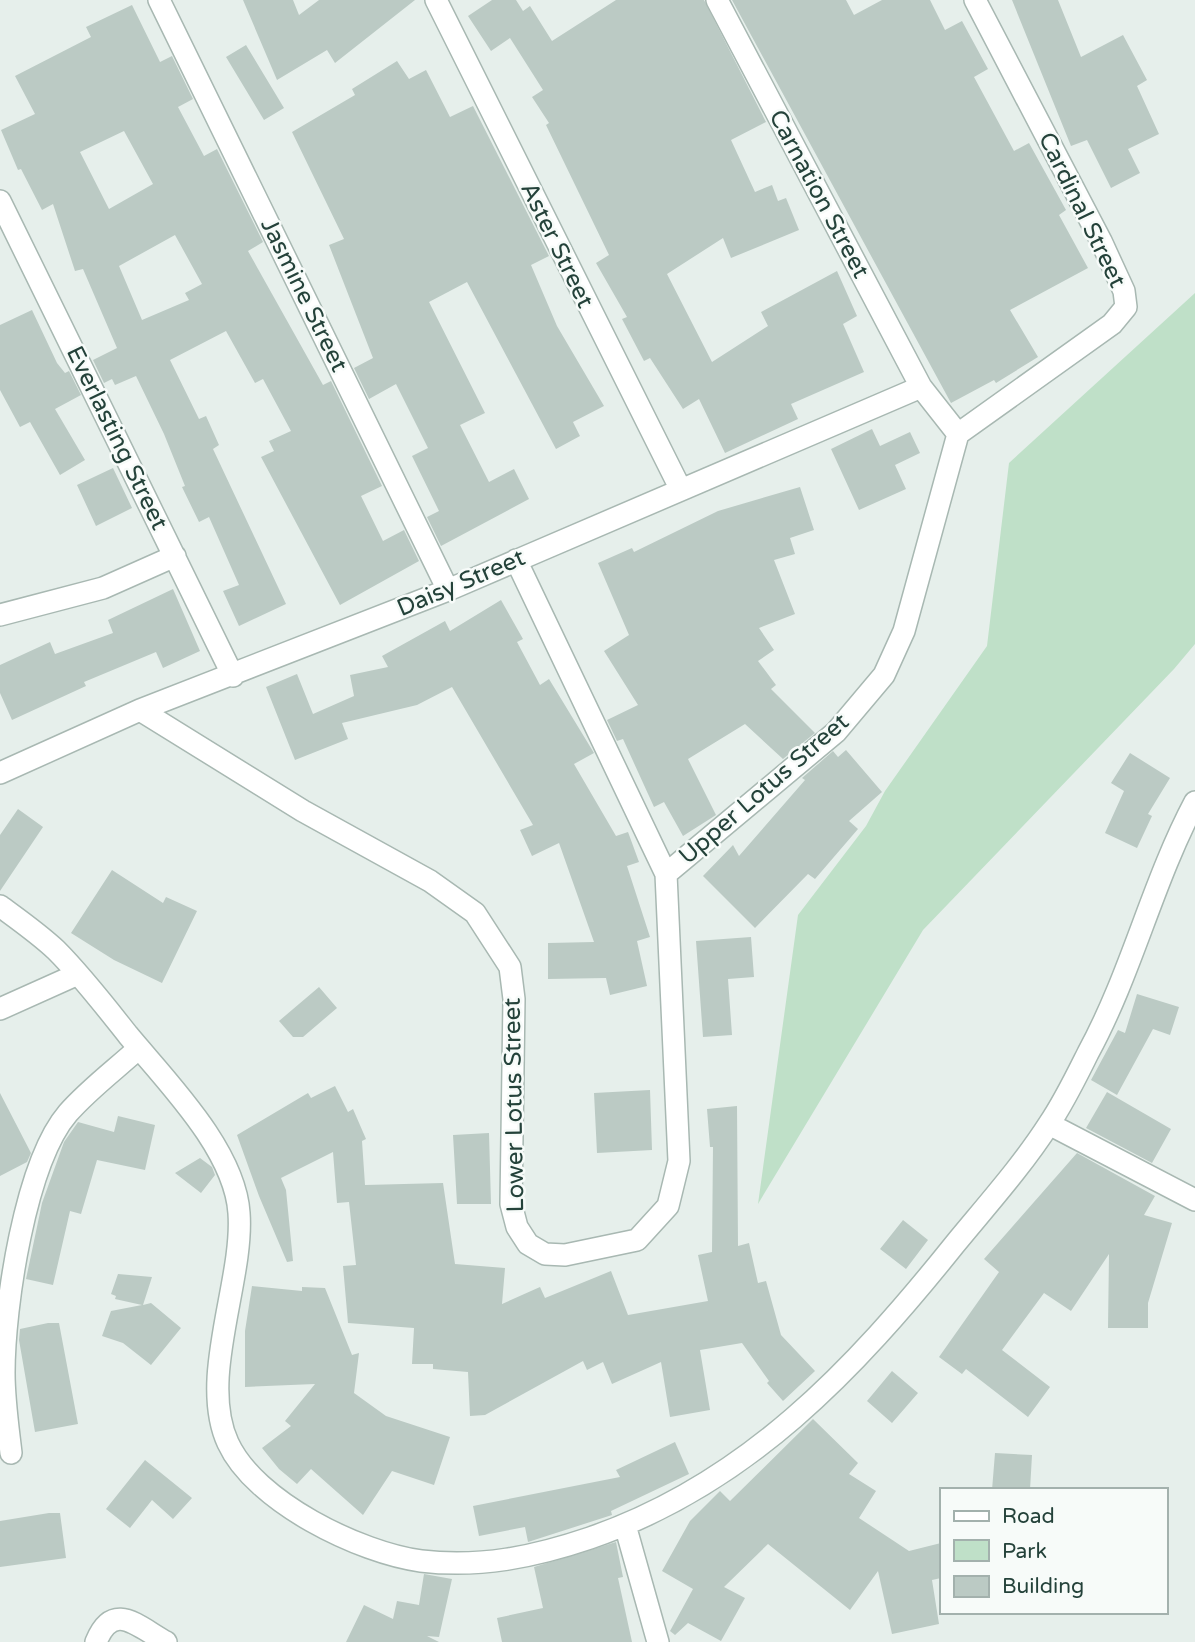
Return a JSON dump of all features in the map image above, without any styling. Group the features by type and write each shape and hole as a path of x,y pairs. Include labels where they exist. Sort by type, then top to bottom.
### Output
{"street":[{"name":"Jasmine Street","path":"159,0 448,590"},
{"name":"Aster Street","path":"436,0 680,488"},
{"name":"Carnation Street","path":"717,0 920,387"},
{"name":"Cardinal Street","path":"958,434 1112,324 1126,307 1125,291 1101,241 975,0"},
{"name":"Everlasting Street","path":"0,201 233,676"},
{"name":"Daisy Street","path":"0,773 140,710 448,590 920,387"},
{"path":"920,387 958,434"},
{"name":"Upper Lotus Street","path":"516,560 666,874 836,732 884,675 904,631 958,434"},
{"path":"0,615 103,589 175,556"},
{"name":"Lower Lotus Street","path":"140,710 303,811 430,881 475,913 510,967 514,999 512,1204 517,1227 528,1244 545,1254 565,1255 637,1240 668,1206 679,1161 666,874"},
{"path":"0,906 53,948 78,974 212,1142 233,1188 239,1213 226,1314 219,1407 226,1441 242,1465 284,1503 312,1521 401,1558 460,1565 507,1559 563,1547 625,1525 714,1481 783,1429 851,1366 906,1305 1049,1125 1119,991 1175,839 1195,802"},
{"path":"0,1009 78,974"},
{"path":"11,1453 4,1374 16,1251 31,1194 50,1143 68,1113 139,1048"},
{"path":"1049,1125 1195,1199"},
{"path":"625,1525 659,1642"},
{"path":"96,1642 103,1624 112,1619 124,1618 166,1642"}],"green space":[{"path":"1195,293 1195,644 923,930 758,1204 798,915 866,826 885,791 987,646 1009,463"}],"building":[{"path":"243,0 293,0 299,15 319,0 415,0 335,63 327,50 277,80"},
{"path":"492,0 516,0 523,11 530,6 552,41 616,0 704,0 766,122 731,140 755,192 772,185 778,201 786,198 799,230 731,258 723,238 667,274 712,362 768,326 761,312 837,271 857,316 843,324 864,372 791,404 798,419 725,453 699,399 683,409 650,358 644,361 622,319 627,317 596,263 609,255 546,125 549,123 532,97 543,90 510,38 491,51 468,16"},
{"path":"732,0 846,0 854,15 882,0 930,0 945,30 962,21 988,69 974,77 1014,151 1029,143 1066,210 1059,215 1088,268 1010,310 1038,357 996,383 994,380 951,403"},
{"path":"1012,0 1058,0 1081,57 1123,35 1147,80 1137,86 1159,134 1128,149 1140,173 1111,188 1087,140 1071,146"},
{"path":"132,5 160,62 172,56 193,99 178,107 204,156 217,149 263,242 248,251 323,385 331,381 382,486 361,496 383,541 404,530 419,561 340,605 261,457 274,451 269,441 291,431 263,379 255,383 226,331 170,360 199,419 206,416 219,445 213,449 286,604 239,626 223,591 239,585 209,517 199,522 182,487 185,486 164,434 136,376 115,385 112,379 104,383 93,360 117,348 83,269 75,271 53,204 42,210 21,169 18,170 1,130 35,114 15,76 91,37 86,27","holes":["124,131 153,184 109,209 80,152","175,235 202,284 185,293 189,300 142,320 119,266"]},
{"path":"246,45 284,108 264,120 226,57"},
{"path":"397,61 409,79 426,70 450,117 473,106 549,256 531,265 557,326 604,406 573,422 580,436 556,449 467,282 429,302 485,413 460,425 489,482 514,469 529,499 441,546 427,517 439,511 412,456 428,448 396,384 369,399 354,368 373,358 329,245 344,239 292,132 355,95 352,89"},
{"path":"32,310 57,363 65,373 69,371 81,395 55,409 85,460 60,475 30,422 20,427 0,390 0,325"},
{"path":"872,429 880,446 910,432 920,453 895,465 906,489 859,510 831,449"},
{"path":"113,468 132,508 96,526 77,485"},
{"path":"800,487 814,530 790,538 795,554 774,560 795,614 759,628 774,650 758,661 776,685 771,689 815,733 783,759 745,724 688,759 716,815 683,836 664,802 654,807 623,739 617,741 607,720 638,705 604,651 629,635 598,563 632,548 634,552 718,511"},
{"path":"173,589 200,651 163,668 156,652 84,682 86,686 12,720 0,693 0,665 50,642 55,654 113,633 108,620"},
{"path":"501,600 523,639 517,642 540,685 549,679 594,753 574,764 616,836 628,832 639,862 627,866 650,937 637,941 647,986 610,995 606,978 548,979 548,943 594,942 559,843 532,856 520,830 533,825 452,687 417,705 342,723 348,739 295,760 266,687 297,674 313,714 354,696 350,675 388,667 382,656 445,621 450,631"},
{"path":"846,750 882,792 849,821 858,829 815,879 808,874 755,928 703,876 733,845 739,856 805,780 802,778 833,751 838,757"},
{"path":"1130,753 1170,778 1148,814 1152,816 1137,848 1105,833 1124,791 1111,783"},
{"path":"18,809 43,827 0,891 0,835"},
{"path":"112,870 163,903 166,897 197,911 162,983 114,960 71,933"},
{"path":"751,937 754,977 728,979 732,1035 703,1037 696,941"},
{"path":"319,987 337,1008 303,1037 293,1037 279,1021"},
{"path":"1137,994 1179,1007 1170,1035 1153,1029 1117,1095 1091,1080 1118,1030 1125,1033"},
{"path":"335,1086 348,1112 353,1109 366,1139 362,1141 365,1185 443,1183 455,1264 505,1268 502,1304 540,1287 545,1298 611,1271 628,1315 708,1301 698,1255 712,1252 713,1147 710,1147 707,1109 737,1106 738,1246 749,1243 758,1283 766,1281 781,1335 815,1371 783,1401 767,1383 769,1381 742,1343 700,1350 710,1410 670,1417 661,1362 612,1384 603,1362 587,1370 583,1361 485,1415 470,1416 468,1372 433,1369 433,1364 412,1364 414,1328 348,1323 343,1266 356,1265 349,1202 337,1203 333,1152 281,1178 286,1190 293,1261 287,1262 259,1196 237,1135 308,1093 311,1098"},
{"path":"650,1090 652,1150 597,1153 594,1093"},
{"path":"1107,1092 1171,1129 1152,1163 1086,1128"},
{"path":"0,1093 31,1153 27,1162 0,1176"},
{"path":"118,1116 155,1125 145,1170 97,1160 81,1214 70,1211 53,1285 26,1279 42,1203 64,1142 78,1122 114,1132"},
{"path":"489,1133 491,1204 457,1204 453,1135"},
{"path":"1077,1153 1155,1196 1144,1215 1172,1223 1148,1303 1148,1328 1108,1328 1109,1254 1071,1311 1044,1293 1002,1350 1050,1387 1028,1417 966,1369 962,1374 939,1357 999,1272 984,1259"},
{"path":"200,1158 212,1167 215,1175 201,1193 175,1173"},
{"path":"903,1220 928,1240 906,1269 880,1249"},
{"path":"118,1274 152,1277 143,1305 151,1303 181,1328 151,1365 123,1343 102,1336 111,1311 142,1305 115,1299 116,1296 111,1294"},
{"path":"252,1286 302,1291 302,1287 325,1288 352,1355 359,1353 354,1393 386,1416 450,1437 434,1485 392,1471 363,1515 311,1469 297,1484 279,1469 262,1448 291,1426 285,1421 315,1384 245,1387 245,1331"},
{"path":"59,1323 78,1424 35,1432 19,1340 20,1329"},
{"path":"892,1371 918,1393 892,1423 867,1401"},
{"path":"813,1419 858,1463 849,1474 876,1491 859,1518 909,1551 940,1543 940,1578 932,1580 939,1624 892,1634 878,1571 850,1610 768,1544 724,1587 745,1598 721,1641 688,1623 675,1635 670,1631 693,1589 662,1571 690,1521 720,1491 730,1501"},
{"path":"675,1442 689,1474 611,1511 612,1515 528,1542 525,1527 479,1536 473,1506 620,1477 616,1470"},
{"path":"995,1453 1032,1455 1030,1488 992,1488"},
{"path":"145,1460 192,1498 173,1519 152,1500 130,1528 106,1509"},
{"path":"60,1513 66,1558 0,1567 0,1521"},
{"path":"616,1542 623,1577 618,1578 632,1642 502,1642 497,1618 543,1608 534,1567"},
{"path":"424,1574 452,1579 439,1637 427,1636 439,1642 346,1642 364,1605 393,1619 397,1601 419,1605"}]}
